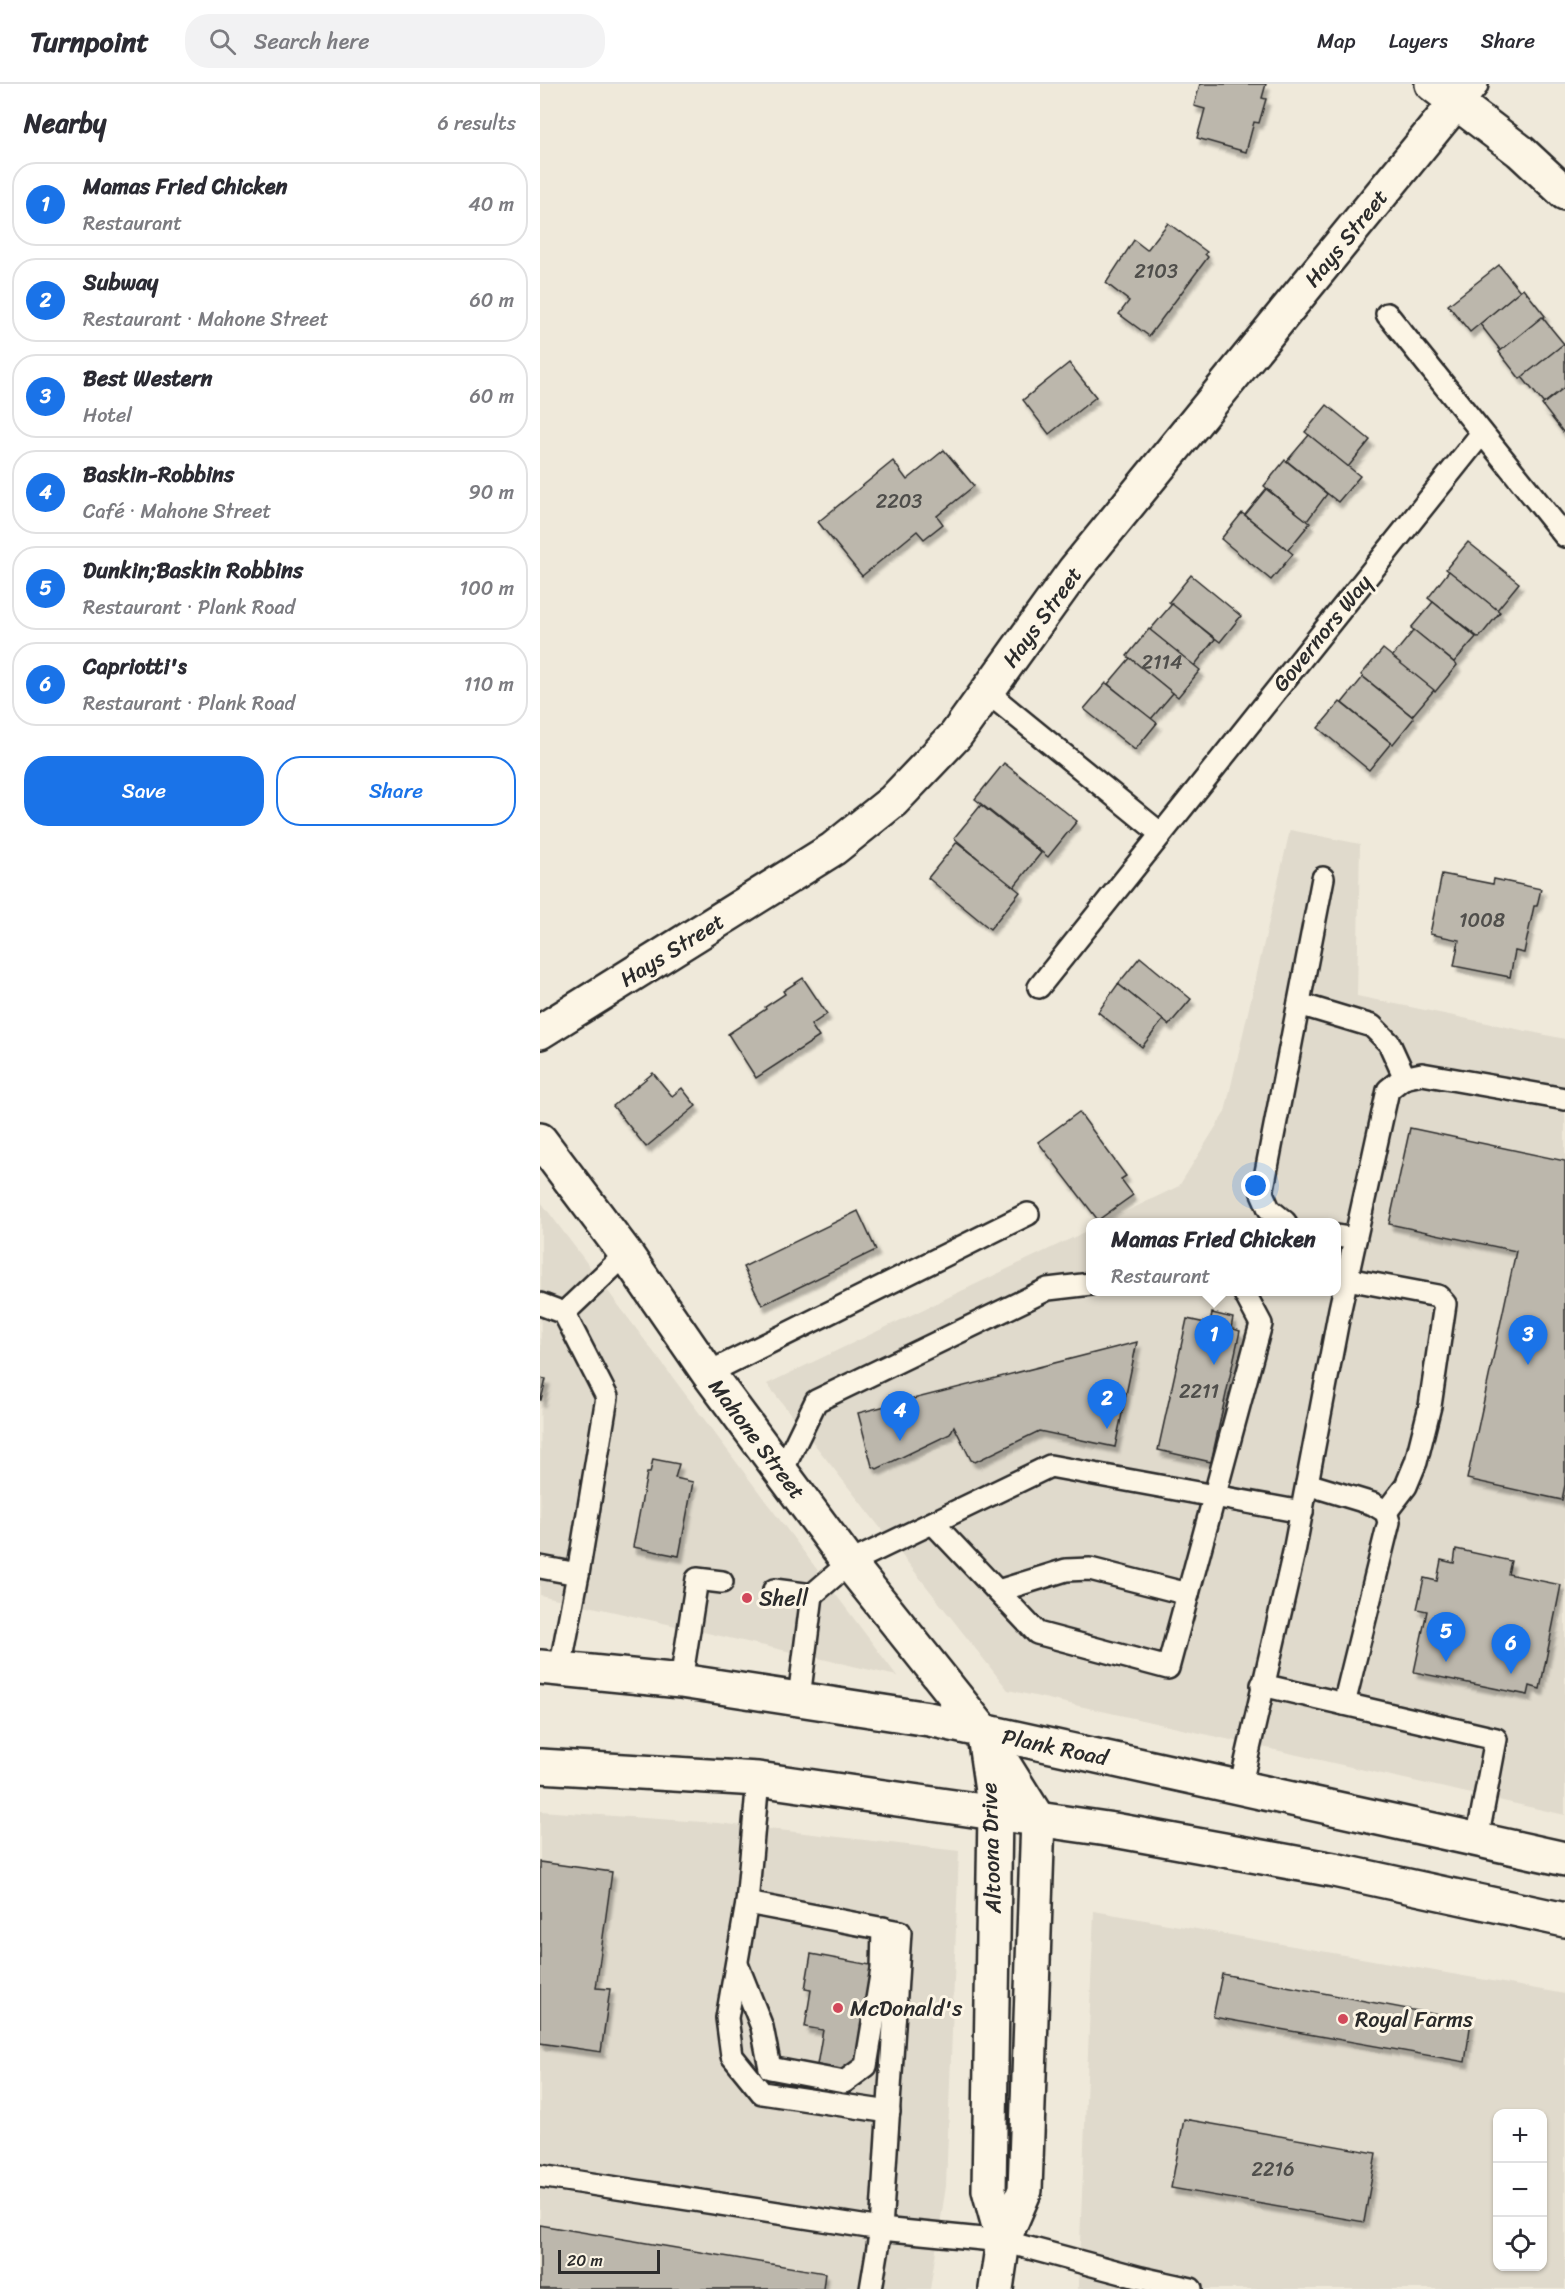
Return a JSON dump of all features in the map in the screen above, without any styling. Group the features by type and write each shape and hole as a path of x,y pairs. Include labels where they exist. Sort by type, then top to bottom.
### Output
{"main road":[{"path":"1453,90 1565,193"},
{"name":"Hays Street","path":"540,1032 833,849 893,801 956,735 1074,571 1453,90"},
{"name":"Mahone Street","path":"540,1140 626,1254 708,1373 849,1563 983,1731"},
{"name":"Plank Road","path":"550,1668 681,1681 929,1719 1565,1859"},
{"name":"Altoona Drive","path":"983,1731 995,1812 989,2190 1003,2241"},
{"name":"Altoona Drive","path":"983,1731 1038,1819 1025,2190 1003,2241 996,2289"},
{"path":"540,1766 758,1779 995,1812 1334,1870 1565,1920"}],"lane":[{"path":"1387,314 1565,537"},
{"name":"Governors Way","path":"1039,987 1482,433"},
{"path":"987,692 1161,834"},
{"path":"1280,1218 1269,1209 1262,1193 1323,878"},
{"path":"1299,1004 1360,1020 1372,1026 1389,1043 1406,1078"},
{"path":"1240,1788 1302,1512 1347,1279 1346,1238 1388,1090 1406,1078 1422,1074 1565,1099"},
{"path":"708,1373 1028,1214"},
{"path":"564,1312 626,1254"},
{"path":"1347,1279 1438,1296 1445,1304 1430,1406 1416,1462 1406,1486 1386,1512"},
{"path":"782,1471 816,1401 1048,1289 1086,1285"},
{"path":"933,1523 1037,1633 1168,1668 1261,1324 1246,1296"},
{"path":"540,1304 564,1312 607,1397 578,1574 550,1668"},
{"path":"798,1698 812,1595 849,1563 1050,1466 1302,1512"},
{"path":"1307,1484 1373,1504 1386,1512 1389,1522 1344,1704"},
{"path":"540,1567 578,1574"},
{"path":"998,1591 1066,1570 1089,1569 1188,1594"},
{"path":"681,1681 697,1579 722,1582"},
{"path":"774,1590 812,1595"},
{"path":"1262,1685 1496,1740 1477,1840"},
{"path":"758,1779 747,1903 727,2018 732,2056 762,2093 889,2112"},
{"path":"747,1903 900,1932 880,2229 871,2289"},
{"path":"736,1963 762,2027 770,2068 844,2082 866,2066 882,1968 883,1928"},
{"path":"540,2176 880,2229 1003,2241 1140,2284 1191,2289"}],"shaded area":[{"path":"1290,830 1360,844 1357,996 1565,1039 1565,1815 1008,1690 767,1384 1086,1231 1086,1296 1341,1296 1341,1218 1112,1218 1179,1186 1225,1112"},
{"path":"541,1202 897,1676 540,1595"},
{"path":"540,1811 718,1823 959,1851 946,2186 930,2289 540,2289"},
{"path":"1094,1911 1565,1994 1565,2289 1078,2289"}],"building":[{"path":"1200,84 1266,84 1262,98 1266,99 1259,123 1254,122 1246,152 1197,138 1205,109 1194,106"},
{"path":"1168,223 1207,252 1205,254 1208,257 1149,336 1119,314 1129,301 1106,283 1134,240 1147,250"},
{"path":"1499,265 1520,291 1470,332 1448,305"},
{"path":"1523,288 1545,316 1501,351 1480,324"},
{"path":"1542,317 1564,344 1520,379 1499,352"},
{"path":"1565,343 1565,387 1544,404 1522,377"},
{"path":"1069,363 1096,397 1049,434 1023,400"},
{"path":"1565,387 1565,431 1563,432 1542,405"},
{"path":"1327,405 1370,440 1348,467 1305,432"},
{"path":"1309,435 1360,476 1338,502 1287,461"},
{"path":"944,450 974,486 937,516 943,524 924,539 917,531 862,576 818,522 893,461 907,480"},
{"path":"1285,460 1327,494 1307,521 1264,486"},
{"path":"1266,489 1310,523 1288,550 1245,515"},
{"path":"1242,513 1293,554 1271,580 1221,539"},
{"path":"1468,542 1519,583 1497,610 1446,569"},
{"path":"1449,571 1500,612 1479,638 1428,598"},
{"path":"1191,575 1241,616 1220,642 1169,602"},
{"path":"1433,602 1476,637 1454,662 1411,628"},
{"path":"1172,604 1215,639 1194,666 1150,630"},
{"path":"1149,629 1200,670 1178,697 1127,656"},
{"path":"1414,630 1457,665 1435,692 1392,657"},
{"path":"1383,649 1434,690 1412,716 1361,675"},
{"path":"1130,658 1173,693 1151,719 1108,684"},
{"path":"1363,677 1414,718 1393,744 1342,703"},
{"path":"1106,683 1157,723 1135,750 1084,709"},
{"path":"1340,702 1391,743 1369,770 1318,728"},
{"path":"1004,763 1077,821 1048,857 975,799"},
{"path":"981,805 1041,853 1013,888 954,838"},
{"path":"957,842 1020,892 990,929 928,878"},
{"path":"1442,874 1493,884 1494,879 1541,889 1537,906 1534,906 1524,953 1515,951 1510,977 1454,966 1459,940 1430,934"},
{"path":"1140,957 1191,999 1169,1025 1118,984"},
{"path":"803,978 827,1014 811,1025 819,1037 756,1078 728,1034 766,1009 765,1007 785,994 783,991"},
{"path":"1118,984 1163,1020 1142,1047 1098,1012"},
{"path":"653,1073 672,1096 682,1088 696,1106 646,1147 613,1106"},
{"path":"1079,1112 1126,1176 1121,1179 1133,1195 1101,1218 1096,1218 1038,1142"},
{"path":"1410,1128 1565,1161 1565,1485 1562,1500 1467,1479 1516,1251 1389,1224"},
{"path":"858,1211 876,1250 762,1305 743,1267"},
{"path":"1212,1313 1233,1318 1231,1328 1240,1331 1211,1462 1158,1450 1187,1319 1210,1324"},
{"path":"1137,1342 1115,1447 1039,1431 975,1462 971,1460 954,1426 950,1434 877,1469 872,1466 858,1413"},
{"path":"540,1378 546,1379 541,1400 540,1400"},
{"path":"653,1459 679,1464 675,1478 693,1482 679,1556 633,1547 647,1473 650,1473"},
{"path":"1456,1549 1511,1561 1508,1574 1561,1585 1540,1689 1530,1686 1528,1695 1414,1672 1427,1611 1417,1609 1424,1578 1437,1581 1441,1560 1454,1563"},
{"path":"540,1862 612,1872 596,1988 610,1989 601,2052 540,2043"},
{"name":"McDonald's","path":"811,1954 876,1966 856,2072 817,2065 823,2030 805,2027 811,1990 805,1989"},
{"name":"Royal Farms","path":"1222,1974 1471,2021 1465,2062 1213,2017"},
{"path":"1184,2119 1376,2153 1364,2222 1171,2188"},
{"path":"540,2225 825,2273 823,2289 540,2289"}],"place":[{"name":"Mamas Fried Chicken","path":"1214,1365"},
{"name":"Best Western","path":"1528,1365"},
{"name":"Subway","path":"1107,1429"},
{"name":"Baskin-Robbins","path":"900,1441"},
{"name":"Shell","path":"747,1598"},
{"name":"Dunkin;Baskin Robbins","path":"1446,1662"},
{"name":"Capriotti's","path":"1511,1674"},
{"name":"McDonald's","path":"838,2008"},
{"name":"Royal Farms","path":"1343,2019"}]}
